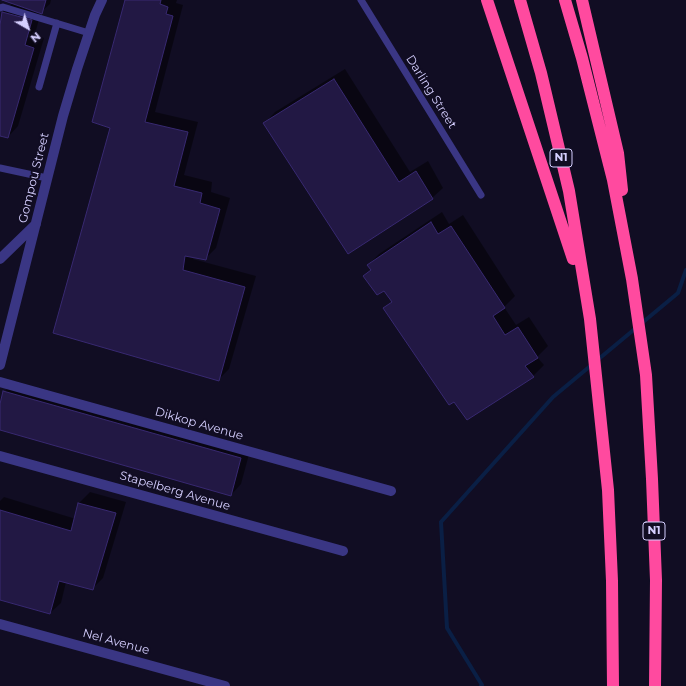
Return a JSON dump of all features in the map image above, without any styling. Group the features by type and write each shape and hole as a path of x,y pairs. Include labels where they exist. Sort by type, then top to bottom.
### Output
{"highway":[{"path":"487,0 585,293"},
{"name":"N1","path":"520,0 541,73 569,191 590,319 608,497 612,581 613,686"},
{"name":"N1","path":"565,0 582,58 613,180 632,279 646,375 656,580 655,686"},
{"path":"582,0 618,153 632,279"}],"street":[{"path":"97,0 97,11"},
{"name":"Gompou Street","path":"0,365 63,116 89,33 102,0"},
{"path":"0,259 36,224"},
{"name":"Dikkop Avenue","path":"0,382 391,491"},
{"name":"Stapelberg Avenue","path":"0,456 343,552"},
{"name":"Nel Avenue","path":"0,624 225,686"}],"lane":[{"name":"Darling Street","path":"361,0 482,195"},
{"path":"0,8 3,7 89,33"},
{"path":"39,87 57,23"},
{"path":"0,168 47,178"}],"building":[{"path":"2,0 46,0 42,14"},
{"path":"125,0 161,0 160,4 168,7 166,14 173,16 145,122 188,132 174,186 202,193 200,203 220,209 206,260 185,256 183,270 245,287 219,381 53,333 110,128 92,122"},
{"path":"2,12 32,20 25,45 34,48 8,138 0,136 0,25"},
{"path":"334,79 399,182 416,171 433,199 348,254 263,123"},
{"path":"431,222 438,234 451,226 505,308 493,316 505,335 518,327 538,358 525,366 534,377 467,420 454,402 449,405 383,308 392,302 384,291 377,295 363,276 371,270 367,265"},
{"path":"3,391 241,458 231,496 0,430 0,404"},
{"path":"78,503 116,513 93,590 59,581 50,614 0,600 0,510 71,531"}],"waterway":[{"path":"481,686 482,685 447,628 441,522 553,397 678,293 686,270"}]}
